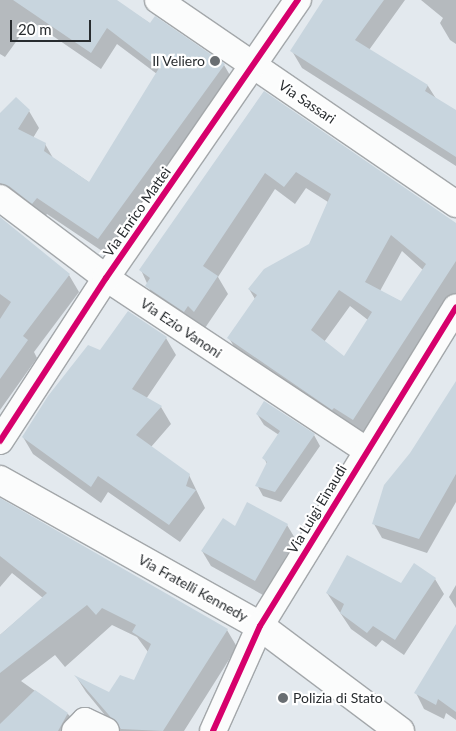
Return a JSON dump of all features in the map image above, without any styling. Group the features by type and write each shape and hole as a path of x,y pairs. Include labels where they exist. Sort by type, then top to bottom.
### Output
{"street":[{"name":"Via Sassari","path":"158,0 456,204"},
{"name":"Via Enrico Mattei","path":"0,441 106,278 298,0"},
{"name":"Via Ezio Vanoni","path":"0,198 106,278 367,451"},
{"name":"Via Luigi Einaudi","path":"213,731 260,626 456,306"},
{"name":"Via Fratelli Kennedy","path":"0,480 260,626 400,731"},
{"path":"75,731 85,721 106,731"}],"building":[{"path":"13,0 117,0 150,23 155,16 225,64 98,239 37,198 32,204 9,186 0,183 0,113 16,97 30,110 18,129 46,143 44,151 89,182 159,68 107,28 91,53"},
{"path":"323,0 384,0 355,40 428,85 425,91 456,110 456,157 290,51"},
{"path":"264,91 456,223 456,261 353,420 334,408 332,410 227,338 257,295 248,289 264,269 309,244 331,194 296,172 284,187 265,173 203,266 218,276 194,312 188,306 184,312 145,286 150,278 139,270","holes":["391,235 426,264 401,301 365,282","339,290 372,312 344,356 311,330"]},
{"path":"0,217 70,274 23,336 28,340 0,379 0,319 11,302 0,294"},
{"path":"128,311 167,337 132,389 162,406 136,435 190,474 186,486 196,490 169,525 98,476 91,487 22,437 48,396 88,345 100,350"},
{"path":"456,381 456,474 419,539 372,524 384,485 410,453"},
{"path":"264,401 315,434 275,492 255,486 267,462 262,458 280,431 256,414"},
{"path":"0,498 228,629 163,731 121,729 74,675 109,692 120,675 134,680 151,644 132,632 136,625 102,608 96,615 87,605 0,673 0,635 47,593 0,556"},
{"path":"247,502 288,524 255,581 201,551 223,518 235,526"},
{"path":"347,555 401,583 414,563 436,578 395,640 373,626 367,633 340,613 344,604 326,593"},
{"path":"456,624 456,712 438,699 436,705 414,693"},
{"path":"35,690 68,713 58,731 0,731 0,724"}],"cycle path":[{"path":"0,441 106,278 298,0"},
{"path":"213,731 260,626 456,307"}],"place":[{"name":"Il Veliero","path":"215,61"},
{"name":"Polizia di Stato","path":"283,698"}]}
